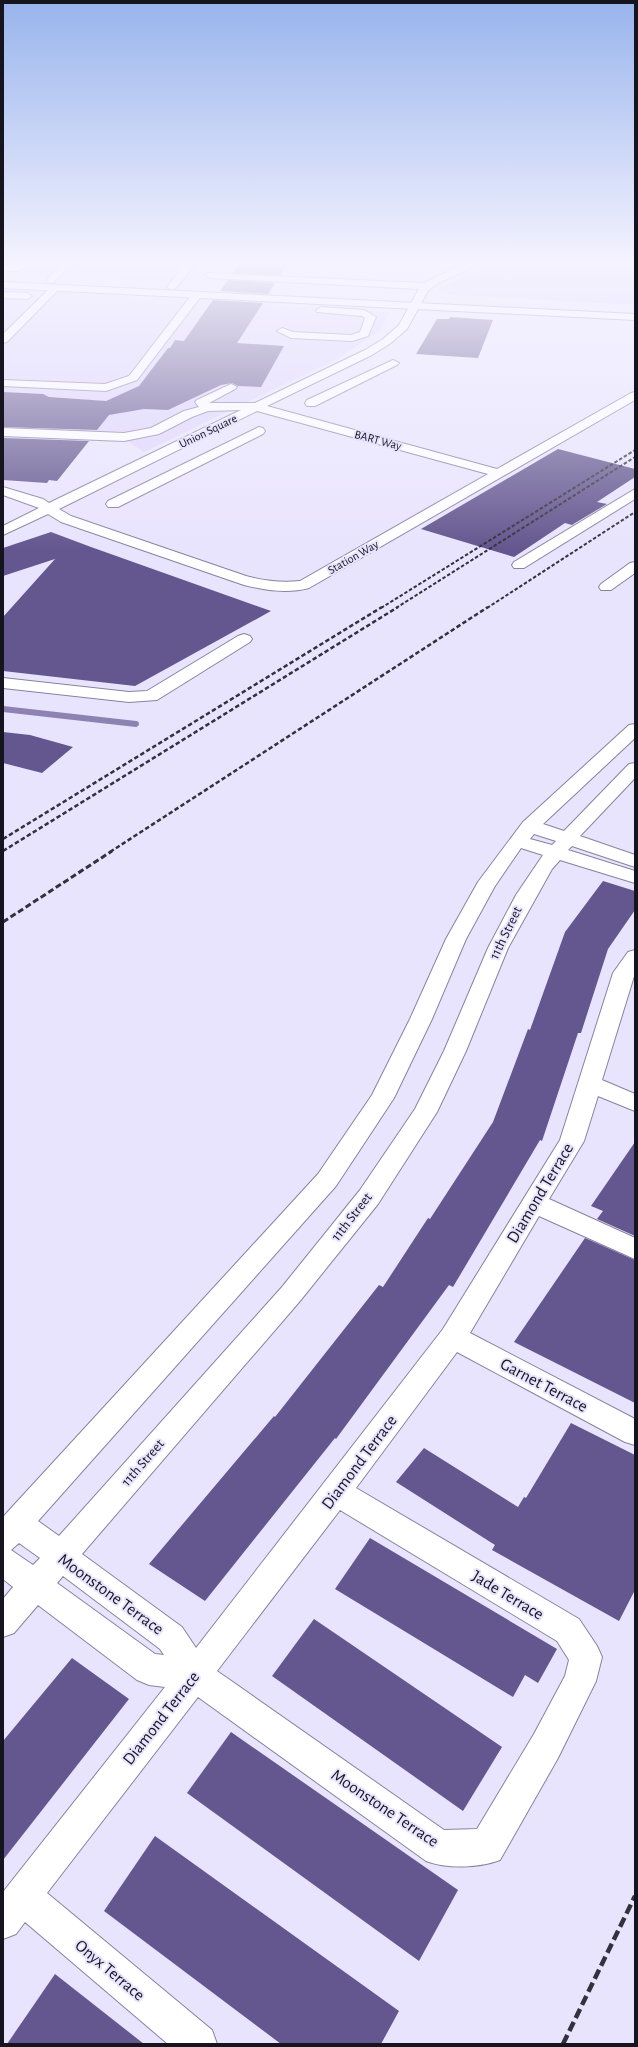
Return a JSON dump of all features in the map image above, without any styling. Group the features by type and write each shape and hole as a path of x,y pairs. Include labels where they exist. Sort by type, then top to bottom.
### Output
{"street":[{"path":"3,383 106,388 133,378 149,358"},
{"name":"Union Square","path":"3,531 148,461 355,358"},
{"path":"311,403 394,362"},
{"path":"346,363 376,371"},
{"path":"330,371 361,378"},
{"path":"208,408 201,402 231,387"},
{"name":"Station Way","path":"3,491 38,502 66,519 241,579 265,586 284,588 304,585 635,395"},
{"name":"BART Way","path":"138,436 155,431 188,414 208,408 236,406 256,407 499,473"},
{"path":"114,504 258,431"},
{"path":"3,432 115,438 138,436 199,461"},
{"path":"148,461 179,471"},
{"path":"519,565 635,493"},
{"path":"606,587 631,572"},
{"path":"3,683 129,697 151,696 244,639"},
{"path":"10,1531 327,1180 382,1098 421,1019 456,939 485,886 524,834 579,778 635,729"},
{"name":"11th Street","path":"3,1622 291,1294 369,1197 425,1112 455,1051 512,920 544,866 635,768"},
{"path":"524,834 562,845 635,861"},
{"path":"562,845 635,877"},
{"name":"Diamond Terrace","path":"13,1908 195,1675 453,1337 572,1141 589,1083 631,969"},
{"path":"589,1083 635,1103"},
{"path":"535,1204 635,1249"},
{"name":"Garnet Terrace","path":"453,1337 635,1433"},
{"name":"Jade Terrace","path":"336,1492 568,1630 586,1657 580,1681 546,1746"},
{"name":"Moonstone Terrace","path":"10,1531 61,1557 171,1638 195,1675 439,1848 487,1847 546,1746"},
{"name":"Moonstone Terrace","path":"3,1560 149,1669 195,1675"},
{"name":"Onyx Terrace","path":"13,1908 198,2044"}],"shaded area":[{"path":"3,358 340,358 144,452 129,442 58,440 56,443 3,439"}],"building":[{"path":"161,358 278,358 261,387 238,386 232,383 221,385 168,410 144,409 109,415 97,430 3,427 3,392 43,394 49,397 106,401 139,386"},
{"path":"3,438 89,441 57,481 49,480 47,483 3,480"},
{"path":"558,449 635,469 635,477 597,502 607,504 572,525 565,523 514,557 421,529"},
{"path":"51,532 271,611 135,686 3,671 3,617 55,559 3,576 3,548"},
{"path":"3,732 30,735 73,747 42,773 3,763"},
{"path":"603,881 635,891 635,910 608,949 581,1033 578,1033 542,1141 540,1140 453,1287 449,1285 336,1439 335,1438 205,1601 149,1564 274,1416 275,1417 379,1285 383,1287 428,1218 430,1219 493,1122 528,1029 530,1030 565,932"},
{"path":"635,1142 635,1236 597,1219 603,1211 591,1206"},
{"path":"585,1238 635,1260 635,1403 514,1342"},
{"path":"571,1423 635,1455 635,1590 619,1621 492,1550 495,1545 396,1482 424,1448 518,1507 524,1497 526,1498"},
{"path":"370,1538 557,1649 538,1683 525,1675 513,1697 335,1589"},
{"path":"314,1619 502,1747 463,1811 272,1676"},
{"path":"72,1658 129,1699 3,1860 3,1741"},
{"path":"231,1732 458,1890 419,1961 187,1793"},
{"path":"155,1836 399,2011 381,2044 281,2044 104,1911"},
{"path":"55,1974 144,2044 7,2044"}],"waterway":[{"path":"3,709 136,724"}],"railway":[{"path":"381,608 635,450"},
{"path":"396,608 635,457"},
{"path":"487,608 635,512"},
{"path":"3,839 382,607"},
{"path":"3,851 398,607"},
{"path":"110,852 488,607"},
{"path":"3,922 112,851"},
{"path":"563,2044 635,1896"}]}
